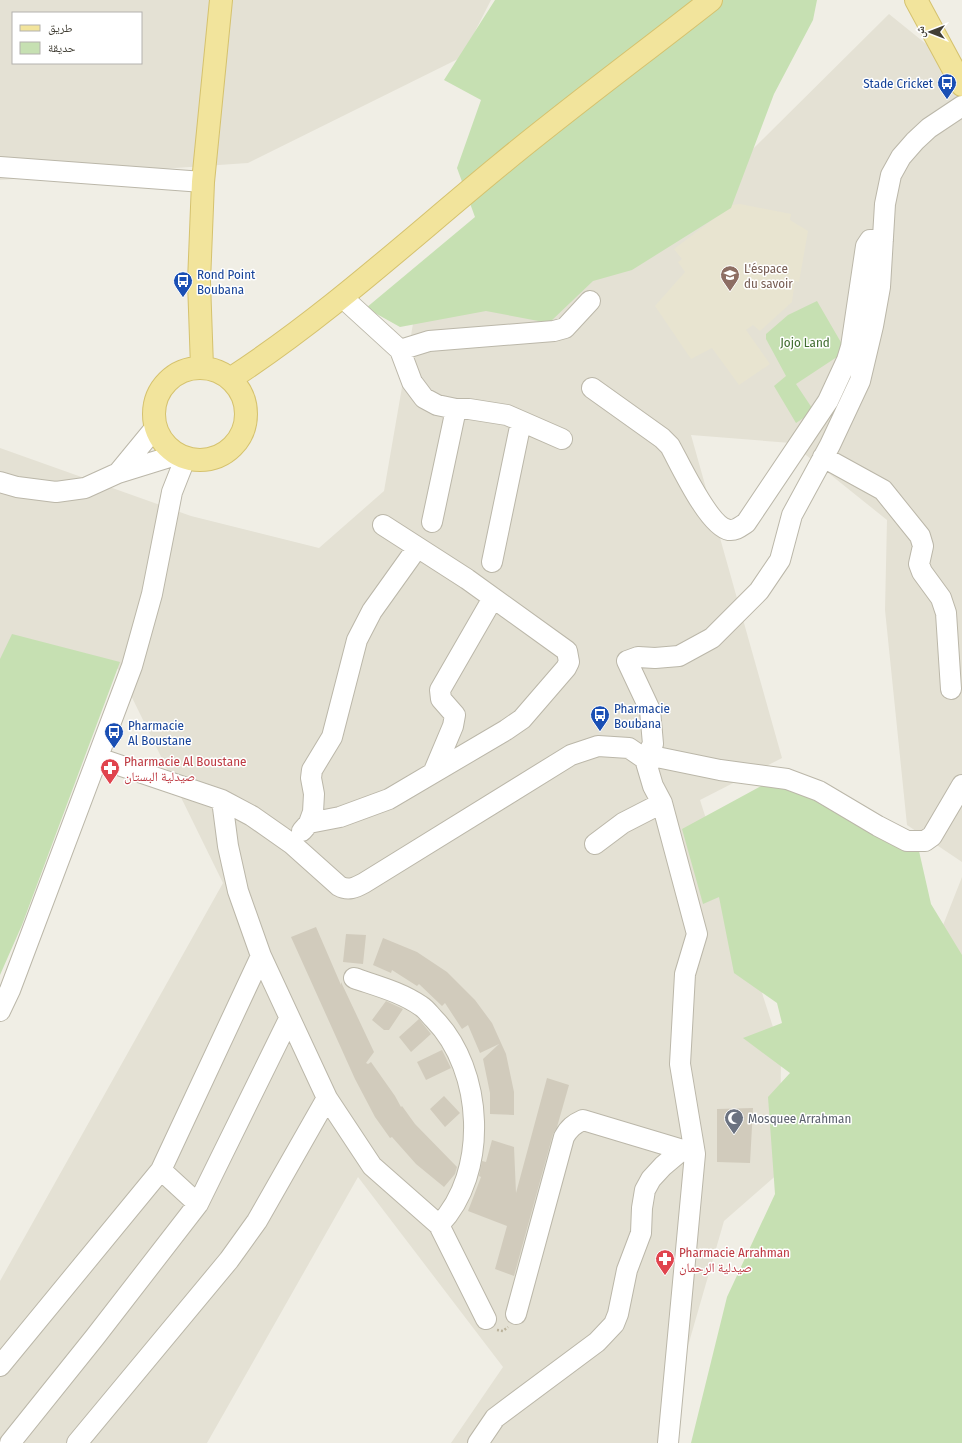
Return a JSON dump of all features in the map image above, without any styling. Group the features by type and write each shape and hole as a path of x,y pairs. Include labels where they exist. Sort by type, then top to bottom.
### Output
{"main road":[{"path":"194,368 203,182 221,0"},
{"path":"230,379 273,351 342,297 501,164 711,0"},
{"path":"916,0 962,85"},
{"path":"243,396 273,351"},
{"path":"194,368 218,371 230,379 243,396 246,423 240,438 230,450 216,458 201,461 181,457 163,443 155,428 153,413 156,399 162,386 173,376 194,368"}],"street":[{"path":"668,1443 688,1152 680,1064 685,974 697,934 662,804 653,786 646,757 653,744 650,710 627,661 638,657 655,658 679,656 712,638 759,591 780,560 792,516 823,458 860,381 873,326 880,287 885,204 891,175 900,157 929,128 962,106"},
{"path":"0,167 203,182"},
{"path":"592,388 662,438 670,446 709,514 722,528 731,531 738,529 746,523 828,401 848,360 866,246 870,240 883,240"},
{"path":"342,297 400,350 412,382 424,398 437,405 456,409 491,412 507,416 562,439"},
{"path":"400,350 429,341 554,331 565,328 590,301"},
{"path":"432,522 456,409"},
{"path":"492,562 521,422"},
{"path":"118,473 155,428"},
{"path":"0,482 17,487 56,492 85,488 118,473 181,457 172,492 152,594 132,666 13,982 0,1011"},
{"path":"823,458 883,490 920,536 923,546 919,564 922,572 941,598 946,613 951,688"},
{"path":"309,823 340,817 389,799 522,719 548,691 569,662 567,651 442,562 417,548 383,525"},
{"path":"292,844 309,823 313,812 314,794 311,774 332,737 358,640 372,611 417,548"},
{"path":"434,771 453,726 455,715 441,699 440,690 493,598"},
{"path":"98,758 222,800 252,816 292,844 339,886 345,889 356,888 571,755 598,746 629,748 646,757 720,770 787,779 819,791 878,826 908,841 924,840 932,836 962,785"},
{"path":"222,800 228,846 238,891 261,956 289,1019 328,1098 372,1166 438,1225 486,1319"},
{"path":"595,844 623,823 662,804"},
{"path":"0,1366 161,1170 261,956"},
{"path":"354,978 395,992 422,1006 443,1028 457,1050 466,1072 475,1121 467,1178 448,1216 438,1225"},
{"path":"10,1443 95,1337 198,1204 289,1019"},
{"path":"77,1443 229,1260 257,1221 328,1098"},
{"path":"516,1314 564,1137 575,1123 583,1120 688,1152"},
{"path":"478,1443 495,1418 597,1342 614,1324 618,1314 627,1270 641,1234 642,1208 645,1190 651,1179 688,1152"},
{"path":"161,1170 198,1204"}],"shaded area":[{"path":"0,0 491,0 462,57 248,163 0,180"},
{"path":"889,14 962,73 962,862 907,825 885,610 887,520 791,443 691,435 782,758 700,800 781,1052 780,1172 724,1221 660,1443 451,1443 503,1367 358,1177 207,1443 0,1443 0,1281 223,883 118,669 0,665 0,448 191,516 319,548 384,491 414,318 648,253"},
{"name":"L'éspace du savoir","path":"740,204 791,214 790,220 808,231 799,282 795,281 792,302 760,331 753,325 746,330 770,364 739,385 712,348 691,359 655,306 685,272 678,262 682,259 674,249 732,205"},
{"path":"962,877 962,1001 936,943"}],"green space":[{"path":"495,0 817,0 813,20 774,94 731,208 632,270 593,281 549,323 486,311 400,327 366,308 475,217 457,168 481,100 444,80"},
{"name":"Jojo Land","path":"817,301 846,351 796,384 814,411 796,423 774,386 786,376 766,339 766,334 788,315"},
{"path":"12,634 120,662 22,925 0,975 0,659"},
{"path":"763,785 811,789 919,851 931,904 962,955 962,1443 691,1443 727,1297 775,1194 768,1097 790,1073 743,1038 782,1023 777,1003 734,973 719,897 703,904 682,829"}],"building":[{"path":"316,927 341,985 341,982 374,1052 366,1063 368,1064 371,1062 401,1107 402,1106 415,1124 457,1167 455,1174 444,1187 416,1164 392,1137 390,1138 375,1117 355,1079 291,937"},
{"path":"346,934 366,935 363,964 343,962"},
{"path":"383,938 417,952 447,972 475,1000 492,1023 506,1054 514,1092 514,1115 490,1114 490,1093 483,1059 499,1044 480,1053 468,1025 462,1029 445,1003 442,1006 419,984 417,986 392,970 391,973 373,965"},
{"path":"386,1001 403,1009 389,1030 384,1030 372,1020"},
{"path":"419,1019 431,1034 411,1052 399,1037"},
{"path":"442,1050 451,1068 426,1080 417,1062"},
{"path":"547,1078 569,1085 557,1127 553,1134 514,1276 495,1269 507,1226 468,1211 481,1177 479,1176 482,1161 486,1162 492,1140 514,1147 516,1193"},
{"path":"444,1096 460,1113 445,1127 430,1109"},
{"name":"Mosquee Arrahman","path":"753,1108 750,1163 717,1162 717,1109"}],"place":[{"name":"Stade Cricket","path":"947,100"},
{"name":"L'éspace du savoir","path":"730,292"},
{"name":"Rond Point Boubana","path":"183,298"},
{"name":"Pharmacie Boubana","path":"600,732"},
{"name":"Pharmacie Al Boustane","path":"114,749"},
{"name":"Pharmacie Al Boustane صيدلية البستان","path":"110,785"},
{"name":"Mosquee Arrahman","path":"734,1135"},
{"name":"Pharmacie Arrahman صيدلية الرحمان","path":"665,1276"}]}
